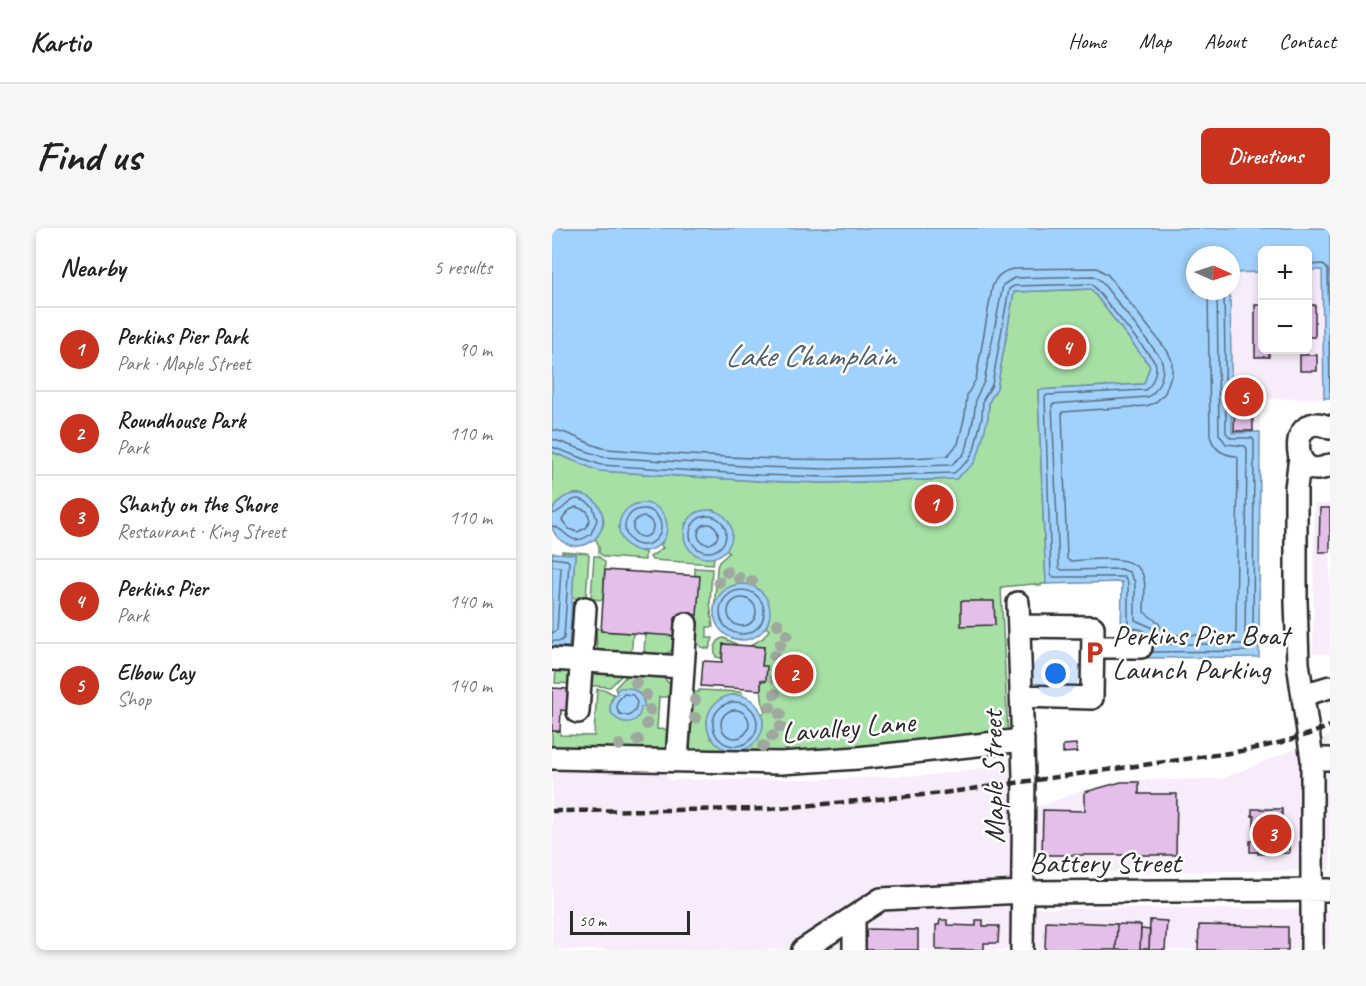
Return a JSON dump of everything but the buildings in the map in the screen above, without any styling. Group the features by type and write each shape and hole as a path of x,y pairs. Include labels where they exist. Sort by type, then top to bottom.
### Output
{"street":[{"path":"1312,950 1321,890 1321,759 1307,716 1298,663 1296,488 1300,458 1297,443 1303,431 1313,425 1330,428"},
{"path":"1300,458 1311,467 1330,465"},
{"name":"Maple Street","path":"1018,603 1023,740 1022,950"},
{"path":"578,712 585,608"},
{"path":"676,760 686,624"},
{"path":"1019,626 1094,627 1092,698 1022,696"},
{"path":"1093,647 1142,647"},
{"path":"552,659 683,667"},
{"path":"1303,695 1330,687"},
{"name":"Lavalley Lane","path":"552,758 737,763 811,761 1023,740"},
{"name":"Battery Street","path":"854,917 881,899 1023,892 1321,890"},
{"path":"803,950 854,917"},
{"path":"854,917 854,950"}],"shaded area":[{"path":"1312,270 1322,270 1324,398 1260,399 1260,432 1232,433 1231,300 1240,300 1240,273 1258,272 1258,354 1312,354"},
{"path":"1314,504 1330,504 1330,654 1313,653"},
{"path":"1330,735 1330,870 1036,873 1035,808 1084,790 1127,780 1221,779"},
{"path":"552,755 652,756 669,780 831,779 932,775 1011,764 1010,950 552,950"},
{"path":"1036,908 1330,909 1330,950 1035,950"}],"green space":[{"path":"1091,289 1150,366 1144,384 1038,390 1046,584 1001,587 1008,735 813,758 694,757 690,747 693,692 699,692 699,690 742,692 743,696 733,695 707,721 711,738 763,726 762,714 765,712 761,688 761,680 766,681 762,666 764,647 750,646 763,638 769,630 766,627 768,623 715,603 714,612 717,567 729,553 726,549 730,543 721,514 713,510 697,512 685,524 706,558 714,557 713,564 652,560 650,557 663,548 660,544 662,543 619,527 623,540 642,552 645,551 645,560 605,557 599,553 599,546 595,538 604,523 602,515 587,498 579,494 567,496 552,515 552,452 600,471 826,483 956,479 988,418 989,402 997,387 1014,292"},
{"path":"562,551 589,555 586,598 572,598 575,554 562,553"},
{"path":"594,556 598,556 605,562 603,600 591,599"},
{"path":"695,568 712,569 710,603 713,627 707,627 707,638 713,638 709,649 701,647 696,641 699,576 695,575"},
{"path":"680,614 677,641 670,652 656,656 644,656 645,634"},
{"path":"596,628 601,631 633,633 631,655 602,653 597,648"},
{"path":"724,638 738,645 723,644 722,658 716,657 716,645 720,639"},
{"path":"556,668 578,669 576,684 555,683"},
{"path":"585,670 624,673 610,687 584,685"},
{"path":"629,673 660,677 665,679 673,689 671,697 659,697 657,729 671,730 670,741 665,750 552,755 552,731 560,731 560,735 594,736 597,689 606,690 615,695 611,700 641,707 644,703 640,694 626,688 616,691 615,688"}],"water":[{"name":"Lake Champlain","path":"552,228 1330,228 1330,398 1324,398 1322,270 1312,270 1312,246 1258,246 1258,272 1240,273 1240,246 1186,246 1186,300 1230,300 1232,433 1260,432 1259,657 1142,658 1141,636 1121,634 1122,582 1046,584 1038,390 1144,384 1150,366 1091,289 1014,292 997,388 989,402 988,418 979,452 974,463 956,479 826,483 599,471 552,452"},
{"path":"577,494 591,498 599,506 603,520 599,534 591,542 577,546 563,542 555,534 551,520 555,506 563,498"},
{"path":"638,503 648,503 660,510 667,522 667,532 660,544 648,551 638,551 623,540 619,532 619,522 630,507"},
{"path":"703,510 713,510 725,517 732,529 732,539 725,551 713,558 703,558 688,547 684,539 684,529 695,514"},
{"path":"552,553 575,554 569,647 552,646"},
{"path":"742,584 753,586 762,592 768,601 770,612 768,623 762,632 753,638 742,640 731,638 722,632 716,623 714,612 716,601 722,592 731,586"},
{"path":"620,688 633,689 644,702 645,707 641,707 639,716 633,721 620,720 610,710 616,691"},
{"path":"735,695 746,697 755,703 761,712 763,723 761,734 755,743 746,749 735,751 724,749 715,743 709,734 707,723 709,712 715,703 724,697"}],"railway":[{"path":"552,811 770,809 943,793 1236,752 1283,742 1330,726"}],"place":[{"name":"Perkins Pier","path":"1067,347"},
{"name":"Elbow Cay","path":"1244,397"},
{"name":"Perkins Pier Park","path":"934,504"},
{"name":"Perkins Pier Boat Launch Parking","path":"1094,652"},
{"name":"Roundhouse Park","path":"794,674"},
{"name":"Shanty on the Shore","path":"1272,834"}]}
